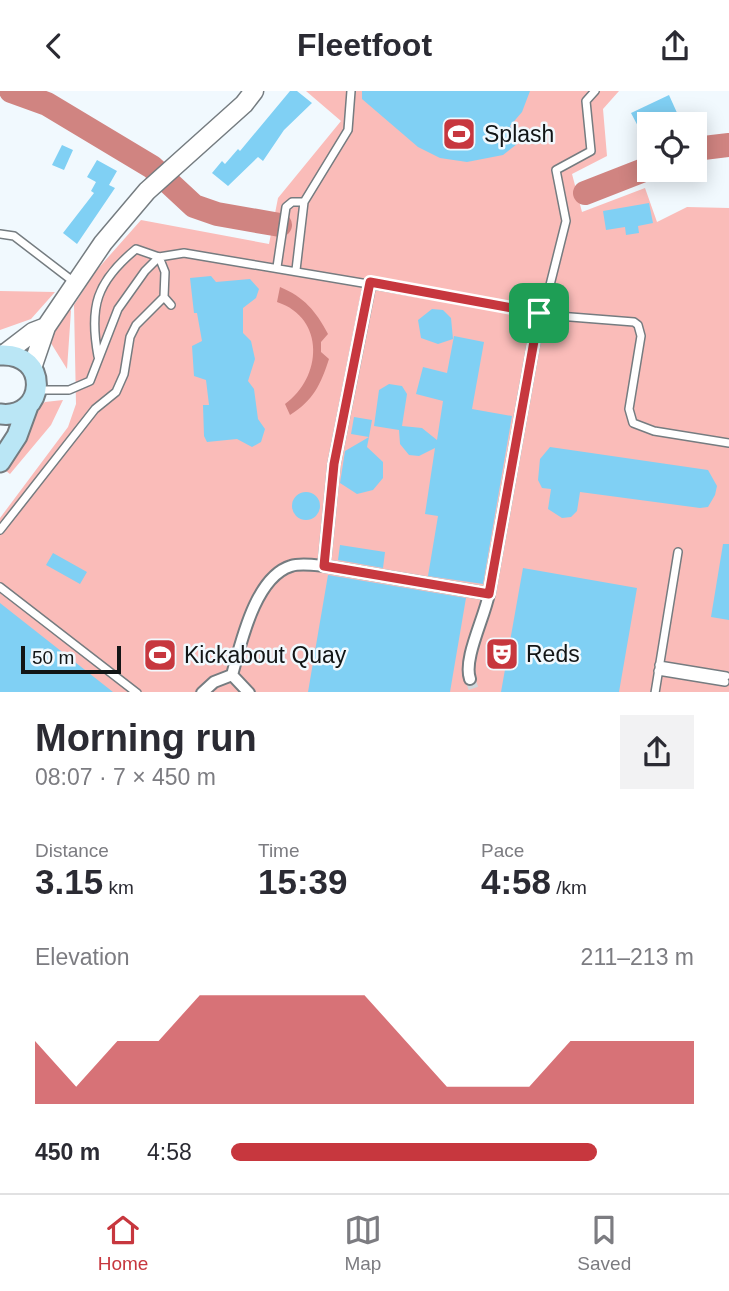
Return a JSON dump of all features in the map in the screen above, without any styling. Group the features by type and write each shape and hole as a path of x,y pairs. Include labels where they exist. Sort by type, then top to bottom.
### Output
{"main road":[{"path":"0,462 17,436 32,398 32,368 18,357 1,355"},
{"path":"0,414 13,414 32,398"}],"street":[{"path":"32,368 46,327 75,282 147,191 244,104 254,91"},
{"path":"324,566 334,464 370,282"},
{"path":"470,679 467,669 468,653 484,620 541,313"},
{"path":"1,355 33,332 46,327"},
{"path":"232,675 245,629 266,583 280,571 293,565 324,566 489,594"},
{"path":"202,692 222,677 232,675"},
{"path":"232,675 249,692"}],"lane":[{"path":"296,270 304,202 348,130 351,91"},
{"path":"541,313 566,221 556,170 591,151 586,101 595,91"},
{"path":"277,267 286,207 292,202 304,202"},
{"path":"0,234 14,236 75,282"},
{"path":"98,356 92,323 95,302 111,276 136,249 159,257 184,253 370,282 541,313 638,325 641,336 629,409 633,423 654,431 729,443"},
{"path":"0,530 95,408 117,392 124,374 130,337 136,325 164,297 165,272 159,257"},
{"path":"32,398 83,386 96,373 98,356 118,309 145,271 159,257"},
{"path":"164,297 171,305"},
{"path":"655,692 678,552"},
{"path":"0,587 137,692"},
{"path":"658,668 725,679"}],"shaded area":[{"path":"306,91 619,91 603,109 607,156 572,174 582,212 645,188 657,222 687,207 729,208 729,692 0,692 0,518 68,427 76,404 74,305 95,272 141,220 269,244 278,198 341,121"},
{"path":"280,287 296,295 308,306 328,334 321,342 321,352 329,359 319,384 305,404 290,415 285,404 297,393 306,379 312,365 313,349 311,334 304,321 293,310 277,302"},
{"path":"0,291 55,292 31,319 0,330"},
{"path":"68,306 71,311 67,369 49,340"},
{"path":"63,400 51,425 10,474 2,468 36,409 45,402"}],"building":[{"path":"290,91 297,91 312,103 284,130 263,161 258,157 228,186 212,173 222,161 225,164 238,149 240,151"},
{"name":"Splash","path":"362,91 530,91 522,112 510,126 521,141 503,155 467,162 440,158 418,147 362,99"},
{"path":"669,95 677,112 637,112 637,124 631,113"},
{"path":"62,145 73,150 64,170 52,165"},
{"path":"97,160 117,171 109,185 115,188 77,244 63,233 94,193 91,191 96,182 87,177"},
{"path":"649,203 653,223 638,226 639,233 626,235 625,227 606,230 603,211"},
{"path":"211,276 216,282 250,279 259,289 256,298 243,308 243,333 251,341 255,359 248,381 254,389 258,419 265,429 261,442 252,447 237,439 207,442 204,436 203,405 209,405 206,380 194,376 192,346 202,341 197,313 194,313 190,278"},
{"path":"432,309 443,310 451,318 453,339 438,344 421,338 418,320"},
{"path":"454,336 484,342 472,409 512,416 483,584 428,576 438,516 425,514 435,448 419,456 409,455 400,444 399,430 374,426 379,390 389,384 402,386 407,394 402,426 422,428 437,440 443,401 416,394 423,367 447,373"},
{"path":"354,417 372,420 369,437 351,434"},
{"path":"369,437 367,447 383,462 383,478 373,490 357,494 340,483 345,451"},
{"path":"550,447 708,470 717,486 715,495 708,507 700,508 580,492 577,511 571,517 562,518 548,509 551,489 542,488 538,480 540,459"},
{"path":"306,492 316,496 320,506 316,516 306,520 296,516 292,506 296,496"},
{"path":"723,544 729,544 729,620 711,617"},
{"path":"340,545 385,552 383,568 338,560"},
{"path":"53,553 87,572 80,584 46,565"},
{"path":"523,568 637,588 619,692 501,692"},
{"path":"328,575 466,598 450,692 308,692"},
{"path":"0,603 113,692 0,692"}],"waterway":[{"path":"11,91 47,104 152,167 194,206 217,214 280,225"},
{"path":"707,148 729,145"},
{"path":"585,193 637,173"}],"tunnel":[{"path":"470,679 475,692"}],"place":[{"name":"Splash","path":"459,134"},
{"name":"Reds","path":"502,654"},
{"name":"Kickabout Quay","path":"160,655"}],"route":[{"path":"370,282 539,313 489,594 324,566 334,464 370,282"}]}
